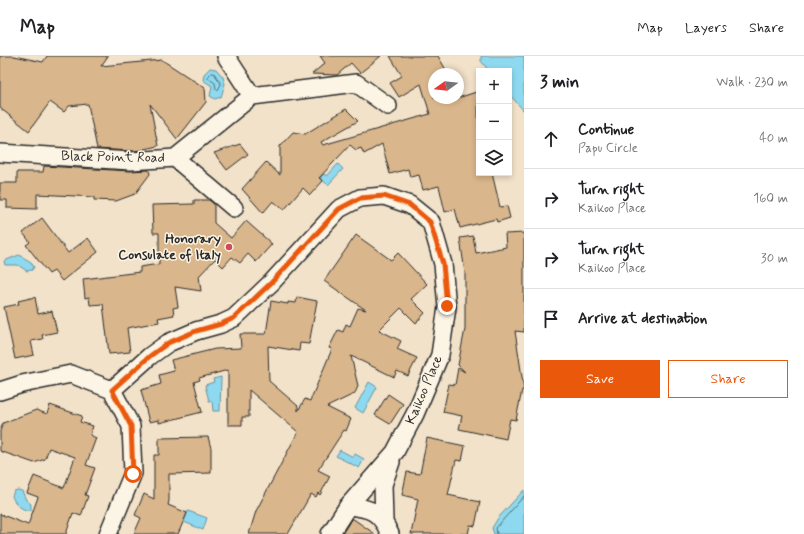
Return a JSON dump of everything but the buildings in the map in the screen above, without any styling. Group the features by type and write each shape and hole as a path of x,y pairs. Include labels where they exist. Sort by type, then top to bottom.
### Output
{"street":[{"path":"226,56 252,96 356,83 388,106"},
{"name":"Black Point Road","path":"0,153 131,161 175,158 252,96"},
{"path":"175,158 234,208"},
{"name":"Kaikoo Place","path":"112,390 150,356 168,343 196,331 221,324 234,318 272,282 339,209 360,198 384,196 410,205 430,222 443,264 447,306 440,355 415,414 395,452 348,506 330,534"},
{"path":"0,391 22,384 71,374 112,390 131,426 133,474 108,534"},
{"path":"387,527 383,485 395,452"},
{"path":"348,506 374,511 387,527"}],"water":[{"path":"481,56 524,56 524,111 512,97 512,68 487,68 481,61"},
{"path":"210,68 216,69 223,77 225,84 221,97 215,99 210,96 212,86 203,80 204,74"},
{"path":"338,164 343,169 328,185 320,178 324,174 327,176"},
{"path":"19,255 31,262 34,267 32,270 27,271 18,265 5,265 4,261"},
{"path":"221,377 220,411 213,411 212,401 209,401 205,385 214,382 213,379"},
{"path":"369,382 377,387 363,413 355,408"},
{"path":"340,450 353,457 355,454 364,459 359,468 336,456"},
{"path":"524,490 524,534 494,534 492,528 498,518"},
{"path":"14,491 22,491 26,500 31,504 31,510 25,510 15,501 12,496"},
{"path":"188,511 207,518 203,530 184,522"}],"place":[{"name":"Honorary Consulate of Italy","path":"229,247"}],"route":[{"path":"133,474 131,426 112,390 150,356 168,343 196,331 221,324 234,318 272,282 339,209 360,198 384,196 410,205 430,222 443,264 447,306"}]}
